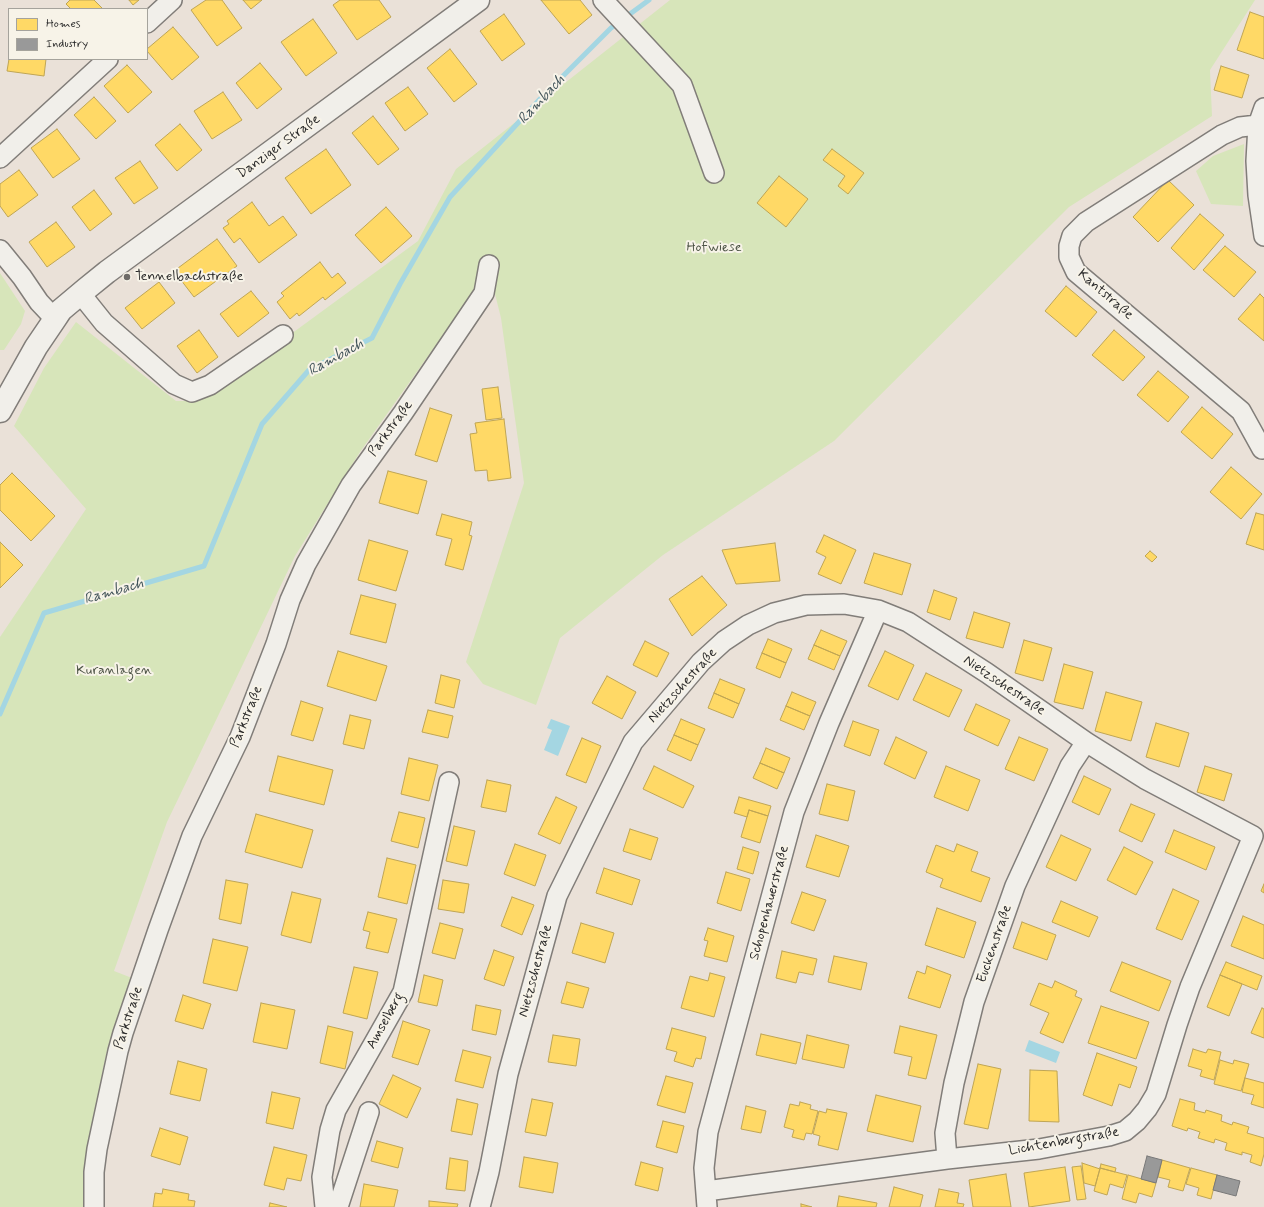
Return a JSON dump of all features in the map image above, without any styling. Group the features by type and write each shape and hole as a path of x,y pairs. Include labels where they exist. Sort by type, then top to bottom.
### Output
{"main road":[{"name":"Danziger Straße","path":"0,411 36,347 61,310 80,293 478,0"}],"street":[{"path":"148,22 172,0"},
{"path":"608,6 682,85 714,172"},
{"path":"0,158 107,60"},
{"path":"1261,117 1256,161 1258,195 1264,236"},
{"name":"Kantstraße","path":"1261,117 1222,135 1086,222 1072,236 1069,246 1069,257 1076,272 1241,411 1262,448"},
{"path":"0,250 22,277 39,302 55,319"},
{"name":"Parkstraße","path":"94,1207 94,1172 118,1051 123,1033 192,836 240,737 276,644 290,600 303,571 351,485 403,413 484,293 490,265"},
{"path":"80,293 104,323 174,384 192,392 210,385 283,335"},
{"name":"Nietzschestraße","path":"480,1207 489,1172 508,1074 557,896 633,742 701,662 724,641 748,625 774,613 806,605 844,604 878,610 908,622 987,673 1086,742 1145,779 1253,836"},
{"name":"Schopenhauerstraße","path":"706,1199 704,1168 708,1132 794,812 829,723 878,610"},
{"name":"Euckenstraße","path":"947,1160 945,1133 954,1083 974,1002 1015,886 1070,766 1086,742"},
{"name":"Amselberg","path":"325,1207 322,1177 330,1130 336,1110 403,992 449,782"},
{"name":"Lichtenbergstraße","path":"706,1199 947,1160 1039,1149 1109,1136 1126,1130 1137,1121 1147,1109 1156,1094 1190,987 1253,836"},
{"path":"338,1207 369,1112"}],"green space":[{"name":"Hofwiese","path":"670,0 1255,0 1210,70 1212,116 1069,207 834,441 663,555 560,638 536,705 483,684 466,662 524,483 501,318 494,290 475,290 360,452 295,556 167,822 114,971 132,978 108,1046 102,1074 84,1207 0,1207 0,637 86,509 14,426 44,368 76,322 176,401 198,401 418,241 456,169"},
{"path":"1244,144 1243,206 1211,204 1196,171 1213,156"},
{"path":"0,273 25,311 21,324 4,350 0,350"}],"water":[{"path":"551,719 570,726 558,756 544,750 552,730 547,728"},
{"path":"1029,1040 1060,1052 1056,1063 1025,1051"}],"building: Homes":[{"path":"70,0 94,0 102,8 70,8 66,4"},
{"path":"129,0 139,0 133,5"},
{"path":"206,0 222,0 242,28 217,46 191,10"},
{"path":"243,0 262,0 251,9"},
{"path":"340,0 379,0 391,17 357,40 333,5"},
{"path":"541,0 580,0 592,15 569,34"},
{"path":"1250,12 1264,17 1264,59 1237,50"},
{"path":"504,14 525,44 502,61 480,31"},
{"path":"313,19 337,53 306,76 281,42"},
{"path":"173,27 199,57 172,80 148,52 148,48"},
{"path":"450,49 477,84 454,102 427,68"},
{"path":"9,60 46,60 44,76 7,71"},
{"path":"260,63 282,89 257,109 236,83"},
{"path":"127,65 152,92 128,113 104,86"},
{"path":"1221,66 1249,75 1242,98 1214,90"},
{"path":"408,87 428,114 405,131 385,103"},
{"path":"223,92 242,120 212,139 194,111"},
{"path":"94,97 116,121 96,139 74,115"},
{"path":"373,116 399,149 378,165 352,133"},
{"path":"180,124 202,150 177,171 155,145"},
{"path":"57,129 80,159 53,178 31,148"},
{"path":"326,149 351,185 311,214 285,178"},
{"path":"832,149 864,173 848,194 838,186 845,176 823,160"},
{"path":"140,161 158,188 134,204 115,178"},
{"path":"19,170 38,195 8,217 0,206 0,184"},
{"path":"779,176 808,199 786,227 757,203"},
{"path":"1168,180 1194,205 1158,242 1133,217"},
{"path":"94,190 112,214 90,231 72,207"},
{"path":"252,202 269,226 283,216 297,235 259,263 240,238 234,243 223,228 229,224 227,221"},
{"path":"386,207 412,236 381,263 355,235"},
{"path":"1200,214 1224,235 1194,270 1171,248"},
{"path":"56,222 75,247 47,267 29,242"},
{"path":"217,239 237,266 194,297 174,271"},
{"path":"1225,246 1256,272 1234,297 1203,270"},
{"path":"320,262 332,278 338,273 346,283 325,300 323,297 299,316 297,313 290,319 277,302 284,296 281,293"},
{"path":"159,282 175,303 142,329 125,308"},
{"path":"1066,286 1097,312 1076,337 1045,311"},
{"path":"251,291 269,313 238,337 220,314"},
{"path":"1260,294 1264,298 1264,341 1238,319"},
{"path":"199,330 218,357 197,373 177,346"},
{"path":"1114,330 1145,357 1123,381 1092,355"},
{"path":"1158,371 1189,397 1168,422 1137,395"},
{"path":"498,387 502,418 486,420 482,389"},
{"path":"1202,407 1233,434 1212,459 1181,432"},
{"path":"430,408 452,415 437,462 415,455"},
{"path":"504,419 511,478 488,481 487,470 475,471 470,434 477,433 475,423"},
{"path":"1231,467 1262,494 1241,519 1210,492"},
{"path":"388,471 427,481 418,514 379,503"},
{"path":"12,473 55,516 31,541 0,510 0,485"},
{"path":"1256,513 1264,515 1264,550 1246,544"},
{"path":"442,514 472,522 469,535 472,536 463,570 445,565 452,539 436,535"},
{"path":"824,535 856,550 841,584 818,574 826,557 816,552"},
{"path":"369,540 408,551 396,591 358,580"},
{"path":"0,542 23,565 0,588"},
{"path":"775,543 780,581 736,584 722,550"},
{"path":"1150,551 1157,557 1152,562 1145,556"},
{"path":"874,553 911,564 902,595 864,583"},
{"path":"702,576 727,605 692,636 669,599"},
{"path":"934,590 957,598 950,620 927,612"},
{"path":"361,595 396,604 386,643 350,634"},
{"path":"974,612 1010,623 1003,648 966,638"},
{"path":"821,630 847,641 840,656 814,645"},
{"path":"768,639 792,649 786,663 762,653"},
{"path":"1024,640 1052,648 1043,681 1015,673"},
{"path":"645,641 669,653 657,677 633,665"},
{"path":"814,645 840,656 834,670 808,659"},
{"path":"338,651 387,666 376,701 327,686"},
{"path":"885,651 914,665 898,700 868,686"},
{"path":"762,653 786,663 780,678 756,668"},
{"path":"1064,664 1093,672 1083,709 1054,702"},
{"path":"926,673 962,690 949,717 913,700"},
{"path":"441,675 460,680 454,708 435,703"},
{"path":"607,676 636,692 622,719 592,703"},
{"path":"720,679 745,689 739,704 714,693"},
{"path":"792,692 816,702 810,716 786,706"},
{"path":"1106,692 1142,702 1131,741 1095,731"},
{"path":"714,693 739,704 733,718 708,708"},
{"path":"301,701 323,708 313,741 291,735"},
{"path":"976,704 1010,720 998,746 964,730"},
{"path":"786,706 810,716 804,730 780,720"},
{"path":"428,710 453,716 448,738 422,732"},
{"path":"350,715 371,720 364,749 343,744"},
{"path":"681,719 705,729 698,745 674,735"},
{"path":"853,721 879,730 870,756 844,746"},
{"path":"1156,723 1189,733 1179,767 1146,757"},
{"path":"674,735 698,745 691,761 667,750"},
{"path":"896,737 927,752 915,779 884,764"},
{"path":"1019,737 1048,749 1034,781 1005,769"},
{"path":"582,738 601,746 586,783 566,775"},
{"path":"766,748 790,758 784,773 760,763"},
{"path":"278,756 333,770 324,805 269,791"},
{"path":"409,758 438,765 429,801 401,794"},
{"path":"760,763 784,773 777,789 753,778"},
{"path":"654,766 694,786 683,808 643,789"},
{"path":"946,766 980,780 968,811 934,797"},
{"path":"1205,766 1232,774 1224,801 1197,792"},
{"path":"1084,776 1111,789 1099,815 1072,802"},
{"path":"487,780 511,785 506,812 481,807"},
{"path":"827,784 855,791 848,821 819,814"},
{"path":"556,797 577,807 560,844 538,834"},
{"path":"739,797 771,806 768,816 749,810 747,817 734,813"},
{"path":"1131,804 1155,814 1142,842 1119,831"},
{"path":"749,810 768,816 760,843 741,837"},
{"path":"399,812 425,818 418,848 391,841"},
{"path":"256,814 313,830 302,868 245,852"},
{"path":"454,826 475,831 467,866 446,861"},
{"path":"630,829 658,838 651,860 623,851"},
{"path":"1174,830 1215,847 1206,870 1165,852"},
{"path":"816,835 849,846 839,877 806,867"},
{"path":"1061,835 1091,849 1076,881 1046,867"},
{"path":"515,844 546,855 535,886 504,874"},
{"path":"957,844 978,852 971,871 990,878 981,902 940,887 943,879 926,872 936,845 954,852"},
{"path":"743,847 759,852 753,874 737,869"},
{"path":"1124,847 1153,862 1136,895 1107,880"},
{"path":"387,858 416,865 407,904 378,897"},
{"path":"604,868 640,880 632,905 596,893"},
{"path":"726,872 750,879 741,911 717,903"},
{"path":"226,880 248,884 241,924 219,919"},
{"path":"443,880 469,884 464,913 438,909"},
{"path":"1264,884 1264,893 1261,891"},
{"path":"1173,889 1199,901 1182,940 1156,929"},
{"path":"292,892 321,899 311,943 281,935"},
{"path":"802,892 826,900 814,931 791,923"},
{"path":"512,897 534,905 522,935 501,926"},
{"path":"1061,901 1098,917 1089,937 1052,922"},
{"path":"937,908 976,922 964,958 925,945"},
{"path":"368,912 397,919 388,953 366,948 370,932 363,930"},
{"path":"1243,916 1264,925 1264,959 1231,946"},
{"path":"1022,922 1056,935 1047,960 1013,948"},
{"path":"440,923 463,929 455,959 432,953"},
{"path":"581,923 614,933 605,963 572,953"},
{"path":"708,928 734,936 727,962 704,956 708,941 704,940"},
{"path":"213,939 248,947 237,991 203,983"},
{"path":"494,950 514,957 504,986 484,979"},
{"path":"782,951 817,959 813,975 799,972 796,983 776,978"},
{"path":"834,956 867,963 861,990 828,982"},
{"path":"1122,962 1171,981 1159,1011 1110,991"},
{"path":"1226,962 1262,976 1257,990 1220,975"},
{"path":"927,966 951,975 940,1008 908,998 917,971 925,974"},
{"path":"354,967 378,972 367,1019 343,1013"},
{"path":"710,973 725,977 714,1017 681,1008 690,976 708,981"},
{"path":"424,975 443,980 437,1006 418,1002"},
{"path":"1220,975 1242,984 1229,1016 1207,1007"},
{"path":"1055,981 1077,991 1075,996 1082,999 1063,1043 1040,1033 1049,1013 1030,1005 1039,983 1052,988"},
{"path":"567,982 589,988 583,1008 561,1003"},
{"path":"183,995 211,1004 203,1029 175,1021"},
{"path":"261,1003 295,1010 287,1049 253,1042"},
{"path":"476,1005 501,1010 496,1035 472,1030"},
{"path":"1101,1006 1149,1022 1136,1059 1088,1043"},
{"path":"1262,1008 1264,1009 1264,1038 1251,1033"},
{"path":"403,1021 430,1030 418,1065 392,1057"},
{"path":"328,1026 353,1032 345,1069 320,1063"},
{"path":"900,1026 937,1035 926,1079 908,1075 912,1057 894,1053"},
{"path":"672,1028 706,1037 701,1059 696,1058 693,1067 674,1061 677,1052 666,1049"},
{"path":"761,1034 801,1043 796,1064 756,1055"},
{"path":"553,1035 580,1039 576,1066 548,1062"},
{"path":"807,1035 849,1045 844,1068 802,1059"},
{"path":"1193,1049 1206,1053 1208,1049 1221,1052 1214,1080 1200,1076 1202,1070 1188,1066"},
{"path":"463,1050 491,1057 483,1088 455,1081"},
{"path":"1097,1053 1137,1067 1130,1088 1119,1084 1112,1106 1083,1095"},
{"path":"1220,1060 1233,1064 1234,1060 1249,1064 1241,1091 1214,1084"},
{"path":"178,1061 207,1069 200,1101 170,1094"},
{"path":"978,1064 1001,1069 988,1129 964,1124"},
{"path":"1030,1070 1057,1071 1059,1122 1029,1121"},
{"path":"393,1075 421,1088 407,1118 379,1104"},
{"path":"666,1076 693,1083 685,1113 657,1105"},
{"path":"1245,1078 1264,1083 1264,1108 1251,1104 1254,1095 1242,1092"},
{"path":"272,1092 300,1098 293,1129 266,1123"},
{"path":"876,1095 921,1106 913,1142 867,1131"},
{"path":"457,1099 478,1104 472,1135 451,1131"},
{"path":"532,1099 553,1103 546,1136 525,1132"},
{"path":"1180,1099 1195,1103 1194,1110 1205,1113 1206,1110 1222,1115 1221,1121 1232,1125 1233,1122 1249,1127 1247,1133 1264,1138 1264,1154 1261,1166 1250,1162 1252,1155 1242,1152 1242,1155 1225,1150 1227,1143 1215,1139 1214,1143 1198,1138 1200,1132 1188,1128 1187,1131 1172,1126"},
{"path":"800,1102 811,1105 810,1109 818,1111 812,1134 806,1133 804,1140 792,1137 794,1130 784,1127 790,1104 799,1106"},
{"path":"746,1106 766,1111 761,1133 741,1129"},
{"path":"827,1109 847,1113 838,1150 818,1145 820,1136 813,1134 819,1111 826,1113"},
{"path":"663,1121 684,1126 677,1153 656,1147"},
{"path":"160,1128 188,1137 180,1165 151,1156"},
{"path":"377,1141 403,1148 398,1168 371,1161"},
{"path":"274,1147 307,1155 301,1181 287,1178 284,1190 264,1185"},
{"path":"524,1157 558,1163 553,1193 519,1187"},
{"path":"450,1158 468,1161 465,1191 446,1189"},
{"path":"1162,1160 1190,1168 1183,1191 1168,1187 1170,1180 1158,1177"},
{"path":"641,1162 663,1168 658,1191 635,1185"},
{"path":"1082,1163 1100,1169 1095,1186 1084,1183"},
{"path":"1101,1164 1116,1168 1115,1172 1100,1168"},
{"path":"1081,1166 1086,1199 1077,1200 1072,1167"},
{"path":"1065,1167 1070,1201 1029,1207 1024,1173"},
{"path":"1100,1168 1127,1175 1123,1188 1110,1184 1107,1195 1094,1191"},
{"path":"1191,1168 1217,1175 1211,1199 1197,1195 1199,1188 1186,1184"},
{"path":"1006,1174 1011,1207 973,1207 969,1180"},
{"path":"1128,1175 1156,1183 1152,1197 1139,1193 1136,1203 1122,1199"},
{"path":"364,1184 398,1190 394,1207 360,1207"},
{"path":"894,1187 923,1195 920,1207 889,1207"},
{"path":"163,1189 189,1194 188,1200 195,1201 194,1207 153,1207 155,1193 162,1194"},
{"path":"939,1189 959,1193 957,1203 964,1204 963,1207 935,1207"},
{"path":"839,1196 877,1203 876,1207 837,1207"},
{"path":"429,1201 458,1204 457,1207 429,1207"},
{"path":"270,1203 287,1207 269,1207"},
{"path":"801,1204 812,1207 801,1207"}],"building: Industry":[{"path":"1147,1156 1162,1160 1156,1183 1141,1179"},
{"path":"1217,1175 1240,1181 1236,1196 1213,1190"}],"waterway":[{"name":"Rambach","path":"0,714 44,613 204,566 262,424 309,370 372,338 400,284 450,197 540,99 611,28 649,0"}],"place":[{"name":"Tennelbachstraße","path":"127,277"}],"park label":[{"name":"Kuranlagen","path":"114,671"}]}
